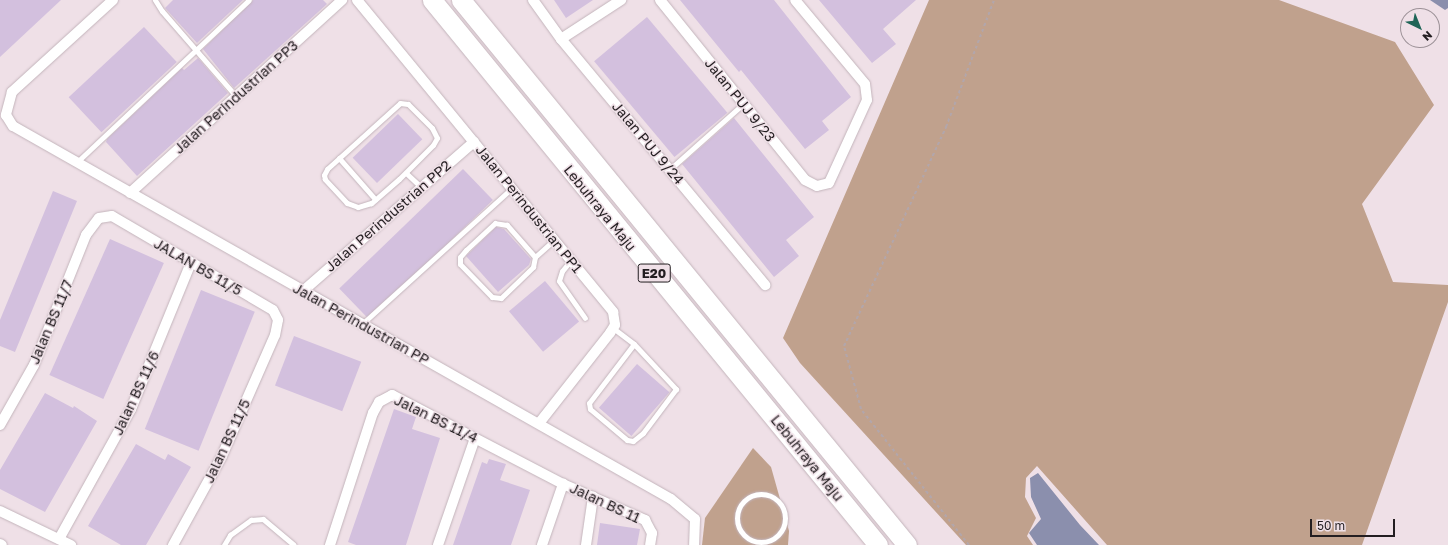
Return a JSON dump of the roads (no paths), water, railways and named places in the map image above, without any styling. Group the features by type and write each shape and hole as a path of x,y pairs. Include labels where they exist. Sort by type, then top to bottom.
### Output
{"highway":[{"name":"Lebuhraya Maju","path":"432,0 878,545"},
{"name":"Lebuhraya Maju","path":"461,0 907,545"}],"street":[{"name":"Jalan Perindustrian PP","path":"113,0 12,92 6,115 13,126 303,291 363,323 414,354 540,422 686,509 695,519 694,545"},
{"name":"Jalan Perindustrian PP3","path":"130,193 342,0"},
{"name":"Jalan Perindustrian PP1","path":"357,0 613,312 616,318 613,328"},
{"name":"Jalan PUJ 9/24","path":"533,0 561,39 764,285"},
{"path":"561,39 621,0"},
{"name":"Jalan PUJ 9/23","path":"660,0 805,180 817,186 829,183 867,100 865,84 796,0"},
{"name":"Jalan Perindustrian PP2","path":"303,291 474,142"},
{"name":"JALAN BS 11/5","path":"99,218 112,216 273,310 278,320 275,335"},
{"name":"Jalan BS 11/7","path":"0,426 34,365 86,235 99,218"},
{"name":"Jalan BS 11/6","path":"59,539 131,409 191,263"},
{"path":"540,422 613,328"},
{"name":"Jalan BS 11/5","path":"173,545 222,456 275,335"},
{"name":"Jalan BS 11/4","path":"330,545 379,402 392,395 564,484"},
{"path":"438,545 475,438"},
{"path":"542,545 564,484"},
{"name":"Jalan BS 11","path":"564,484 645,520 652,533 650,545"},
{"path":"586,545 593,497"},
{"path":"0,511 72,545"}],"lane":[{"path":"155,0 162,11 236,96"},
{"path":"76,162 249,0"},
{"path":"400,103 408,104 432,128 437,138 427,153 406,173 375,199 358,207 347,203 324,175 339,158 400,103"},
{"path":"669,170 743,104"},
{"path":"339,158 375,199"},
{"path":"406,173 421,187"},
{"path":"363,323 512,188"},
{"path":"535,257 507,225 496,223 466,250 460,257 460,264 497,299 501,298 533,267 535,257 555,240"},
{"path":"571,260 562,271 559,280 585,318"},
{"path":"613,328 634,344 676,390 648,428 633,441 627,440 590,410 589,403 634,344"},
{"path":"763,494 773,497 780,504 784,512 785,522 781,532 774,538 764,542 754,543 740,529 737,519 739,509 745,501 753,496 763,494"},
{"path":"224,545 230,535 251,520 263,519 294,545"}],"water":[{"path":"1430,0 1448,0 1448,8 1445,10"},
{"path":"1038,473 1080,525 1099,545 1037,545 1029,533 1041,519 1031,497 1030,478"}]}
